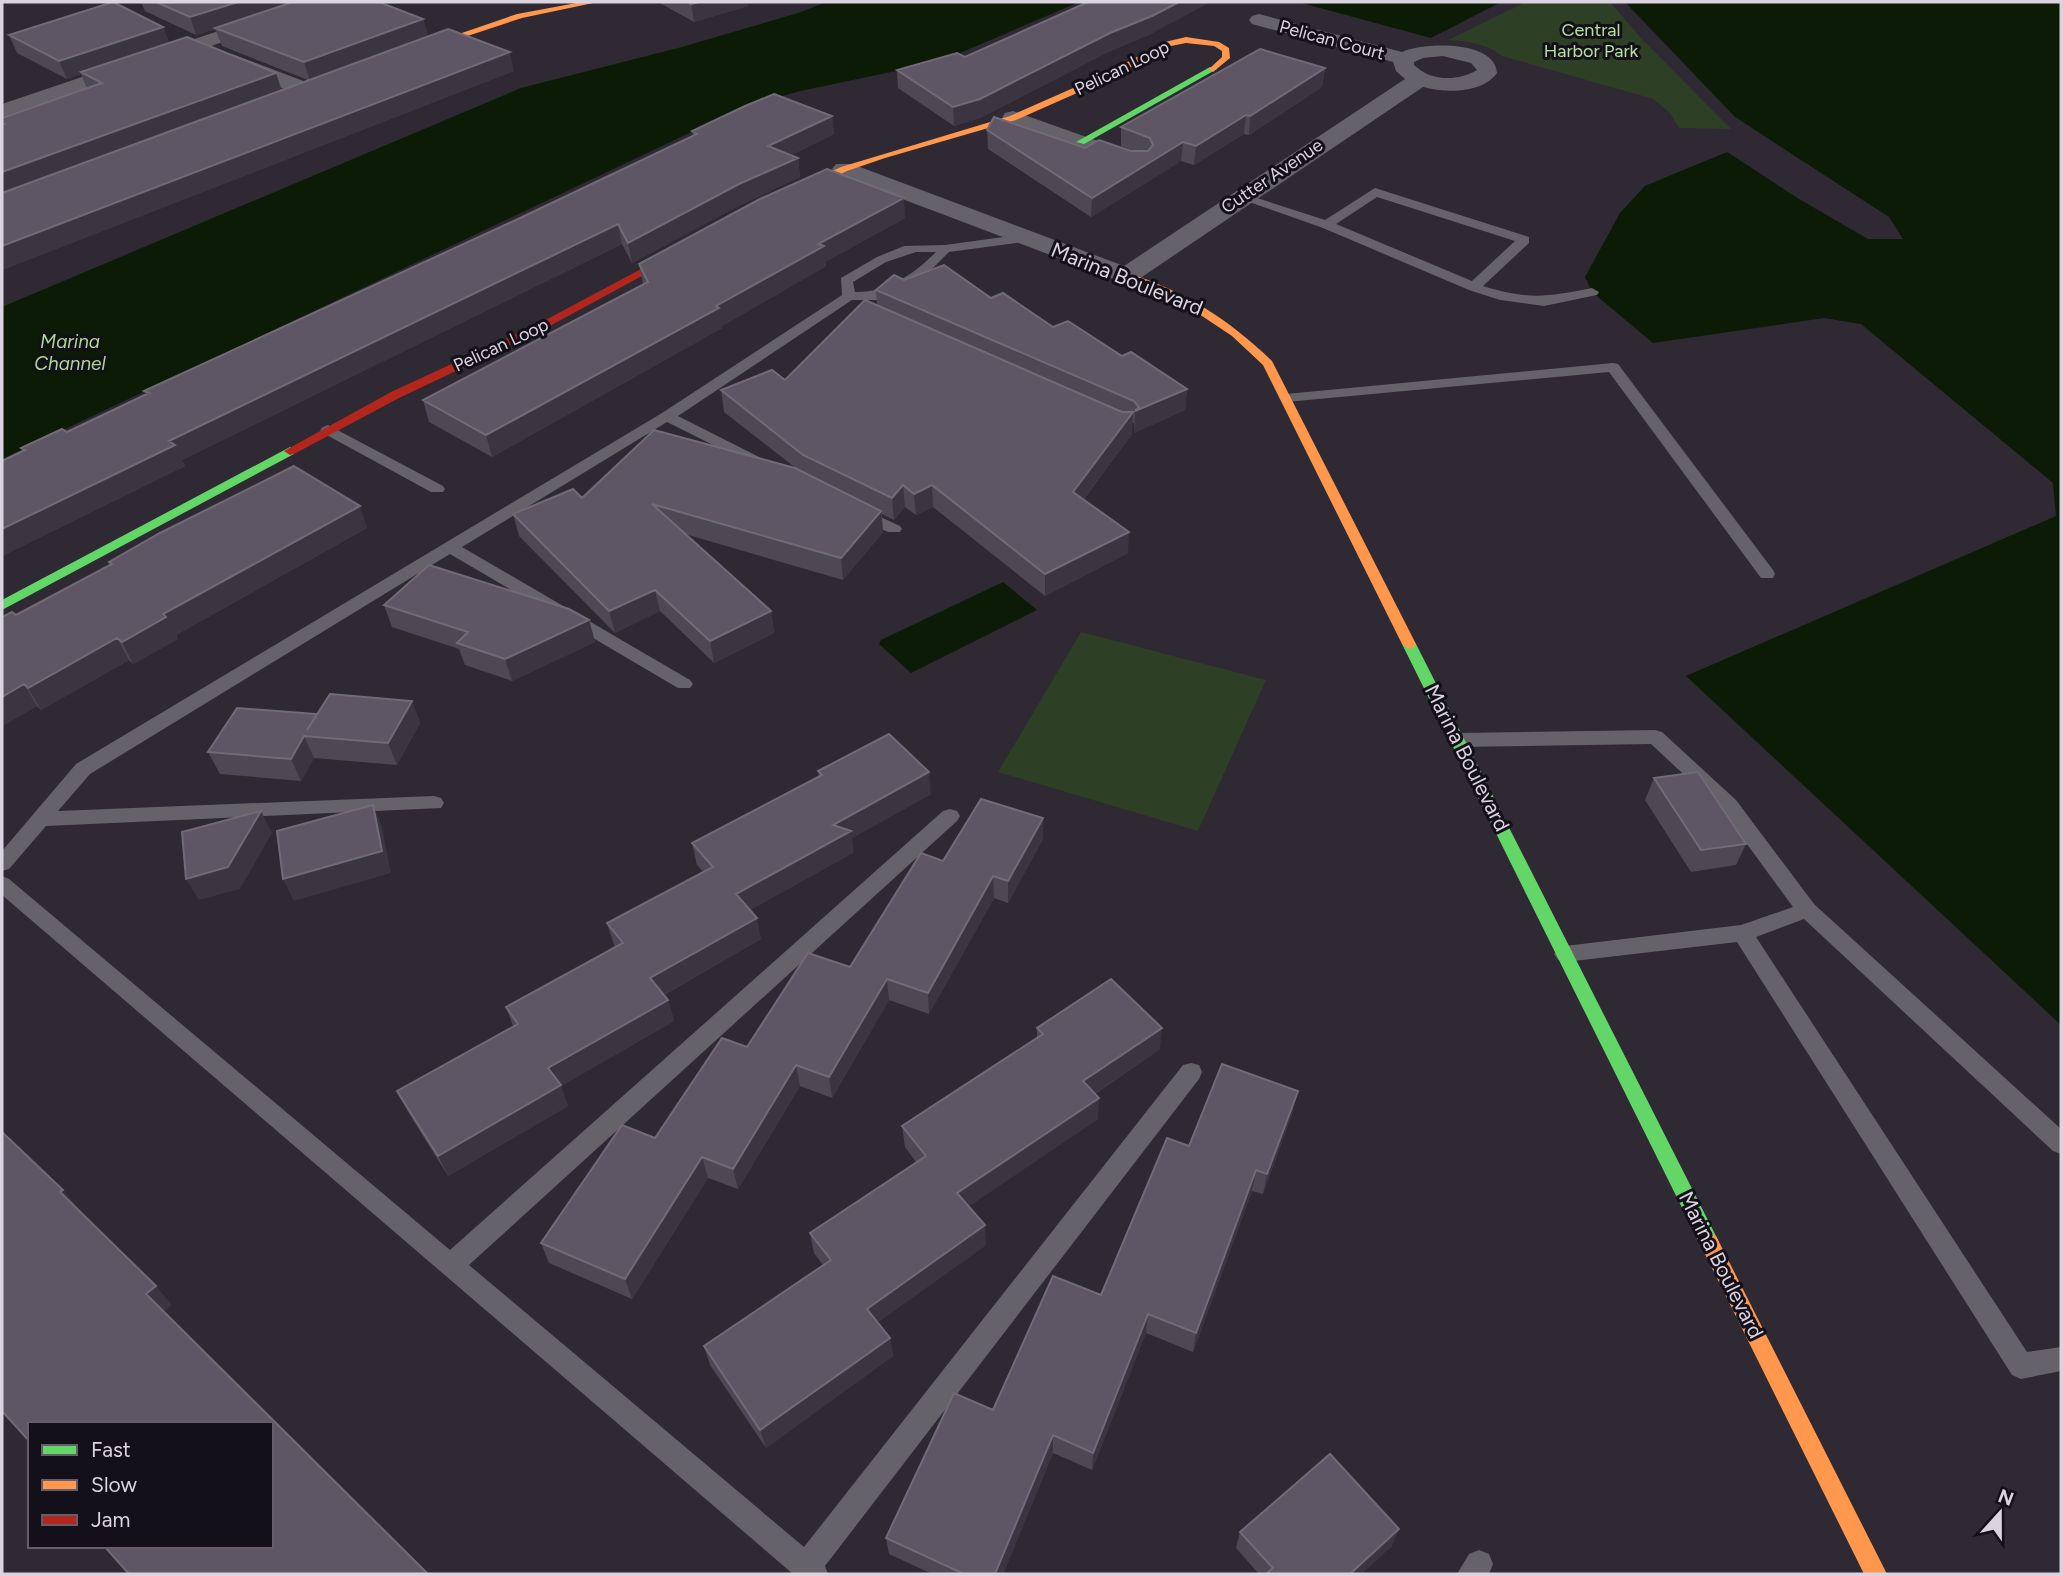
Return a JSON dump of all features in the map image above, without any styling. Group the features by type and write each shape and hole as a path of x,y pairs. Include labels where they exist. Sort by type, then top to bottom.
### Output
{"street":[{"path":"7,105 322,2"},
{"path":"398,57 520,16 594,2"},
{"name":"Pelican Court","path":"1259,20 1404,59"},
{"path":"172,34 194,45 312,88"},
{"name":"Pelican Loop","path":"775,200 844,169 1013,118 1108,76 1168,44 1186,40 1216,44 1226,50 1226,58 1217,66 1081,142"},
{"path":"1443,50 1478,58 1487,68 1487,74 1468,83 1420,79 1403,67 1404,59 1419,52 1443,50"},
{"name":"Cutter Avenue","path":"1127,275 1420,79"},
{"path":"280,100 312,88"},
{"path":"1013,118 1139,163"},
{"name":"Marina Boulevard","path":"844,169 1194,302 1242,334 1268,363 1876,1574"},
{"name":"Pelican Loop","path":"2,606 328,430 395,395 542,326 705,237"}],"lane":[{"path":"1327,225 1375,192 1524,240 1474,287"},
{"path":"1241,197 1327,225 1505,298 1544,302 1592,292"},
{"path":"845,299 846,281 907,248 925,246 946,249 1026,238"},
{"path":"2,864 83,769 667,416 845,299 878,296 922,271 941,257 946,249"},
{"path":"845,299 866,313"},
{"path":"1286,398 1613,367 1767,574"},
{"path":"667,416 786,476"},
{"path":"328,430 437,489"},
{"path":"846,505 894,529"},
{"path":"450,547 684,684"},
{"path":"1458,740 1655,737 1730,806 1807,910 2061,1144"},
{"path":"40,819 434,803"},
{"path":"451,1265 950,816"},
{"path":"2,884 810,1571 1191,1072"},
{"path":"1565,954 1742,933 1807,910"},
{"path":"1742,933 2021,1366 2061,1359"}],"green space":[{"name":"Central Harbor Park","path":"1526,2 1610,2 1642,39 1731,129 1679,128 1670,113 1653,99 1502,56 1477,44 1448,40"},
{"path":"1081,632 1266,680 1198,831 998,772"}],"water":[{"name":"Marina Channel","path":"827,2 1079,2 939,62 800,91 744,107 2,459 2,307 521,88 682,47"},
{"path":"1298,2 1501,2 1431,38"},
{"path":"1625,2 2061,2 2061,1025 1686,676 2056,516 2053,483 1861,324 1824,318 1653,343 1592,292 1585,277 1620,213 1645,186 1727,152 1799,199 1868,239 1903,239 1889,217 1735,117"},
{"path":"1003,582 1037,610 911,673 879,644 881,640"}],"building":[{"path":"113,2 163,27 59,61 9,35"},
{"path":"156,2 238,2 190,17"},
{"path":"293,2 379,2 423,19 304,62 215,28"},
{"path":"1088,2 1179,2 1110,33 980,99 953,107 897,70 957,53 965,57"},
{"path":"448,29 510,52 2,246 2,193"},
{"path":"187,37 276,73 2,172 2,118 102,83 81,72"},
{"path":"1260,49 1325,68 1250,116 1246,115 1196,146 1183,142 1092,198 987,130 994,117 1085,148 1099,140 1131,151 1148,151 1153,145 1150,138 1121,127"},
{"path":"774,94 832,116 768,146 798,158 739,184 628,243 618,224 169,441 175,445 2,529 2,461 25,450 21,448 62,429 67,432 149,393 144,391 518,219 697,134 692,131"},
{"path":"827,169 904,198 818,244 824,246 716,306 719,308 486,435 423,400 648,282 639,264 760,199"},
{"path":"944,265 991,298 1003,293 1053,327 1068,321 1122,356 1131,352 1187,389 1135,411 1139,407 1134,401 876,290 894,275 904,280"},
{"path":"865,300 1122,412 1133,412 1073,492 1129,532 1045,574 932,485 914,494 903,485 892,498 803,455 721,390 772,370 785,380"},
{"path":"654,430 795,468 881,511 841,558 652,504 771,611 710,641 655,590 609,611 513,514 573,489 582,498"},
{"path":"294,466 360,506 163,614 166,617 122,642 117,638 28,688 24,684 2,697 2,617 12,612 16,615 112,564 109,562 160,533"},
{"path":"429,565 569,609 589,620 505,659 457,643 468,632 384,605"},
{"path":"330,694 412,701 388,743 304,736 291,759 208,752 237,708 317,714 307,730"},
{"path":"889,734 929,772 833,825 851,831 736,894 757,918 650,978 668,1000 548,1068 561,1085 438,1156 397,1091 518,1024 506,1007 623,943 607,923 713,867 692,843 822,775 818,771"},
{"path":"1698,772 1746,844 1701,850 1654,778"},
{"path":"981,799 1043,818 1008,881 993,876 928,993 887,979 829,1077 796,1065 733,1169 702,1157 625,1279 541,1243 622,1125 655,1138 722,1038 747,1047 808,953 850,967 921,853 943,861"},
{"path":"373,805 382,851 283,879 277,831"},
{"path":"261,811 228,867 186,879 182,832"},
{"path":"1111,979 1162,1028 1083,1081 1099,1098 957,1193 985,1225 867,1309 890,1338 760,1430 704,1346 831,1260 810,1233 926,1156 902,1126 1043,1034 1037,1028"},
{"path":"1222,1064 1298,1091 1267,1174 1256,1170 1196,1333 1148,1314 1093,1453 1053,1435 995,1574 964,1574 886,1538 954,1393 993,1410 1053,1276 1101,1295 1167,1138 1189,1146"},
{"path":"2,1132 63,1190 60,1192 156,1286 146,1294 428,1574 129,1574 106,1548 273,1548 273,1422 28,1422 28,1440 2,1411"},
{"path":"1330,1454 1399,1529 1350,1574 1266,1574 1273,1568 1240,1532"}],"traffic: fast":[{"path":"1081,142 1213,69"},
{"path":"2,606 290,451"},
{"path":"1409,644 1709,1242"}],"traffic: slow":[{"path":"413,51 520,16 594,2"},
{"path":"789,194 844,169 882,156 1013,118 1108,76 1168,44 1186,40 1216,44 1226,50 1226,58 1213,69"},
{"path":"1127,276 1203,311 1236,334 1268,363 1409,644"},
{"path":"1709,1242 1876,1574"}],"traffic: jam":[{"path":"290,451 395,395 542,326 686,248"}]}
